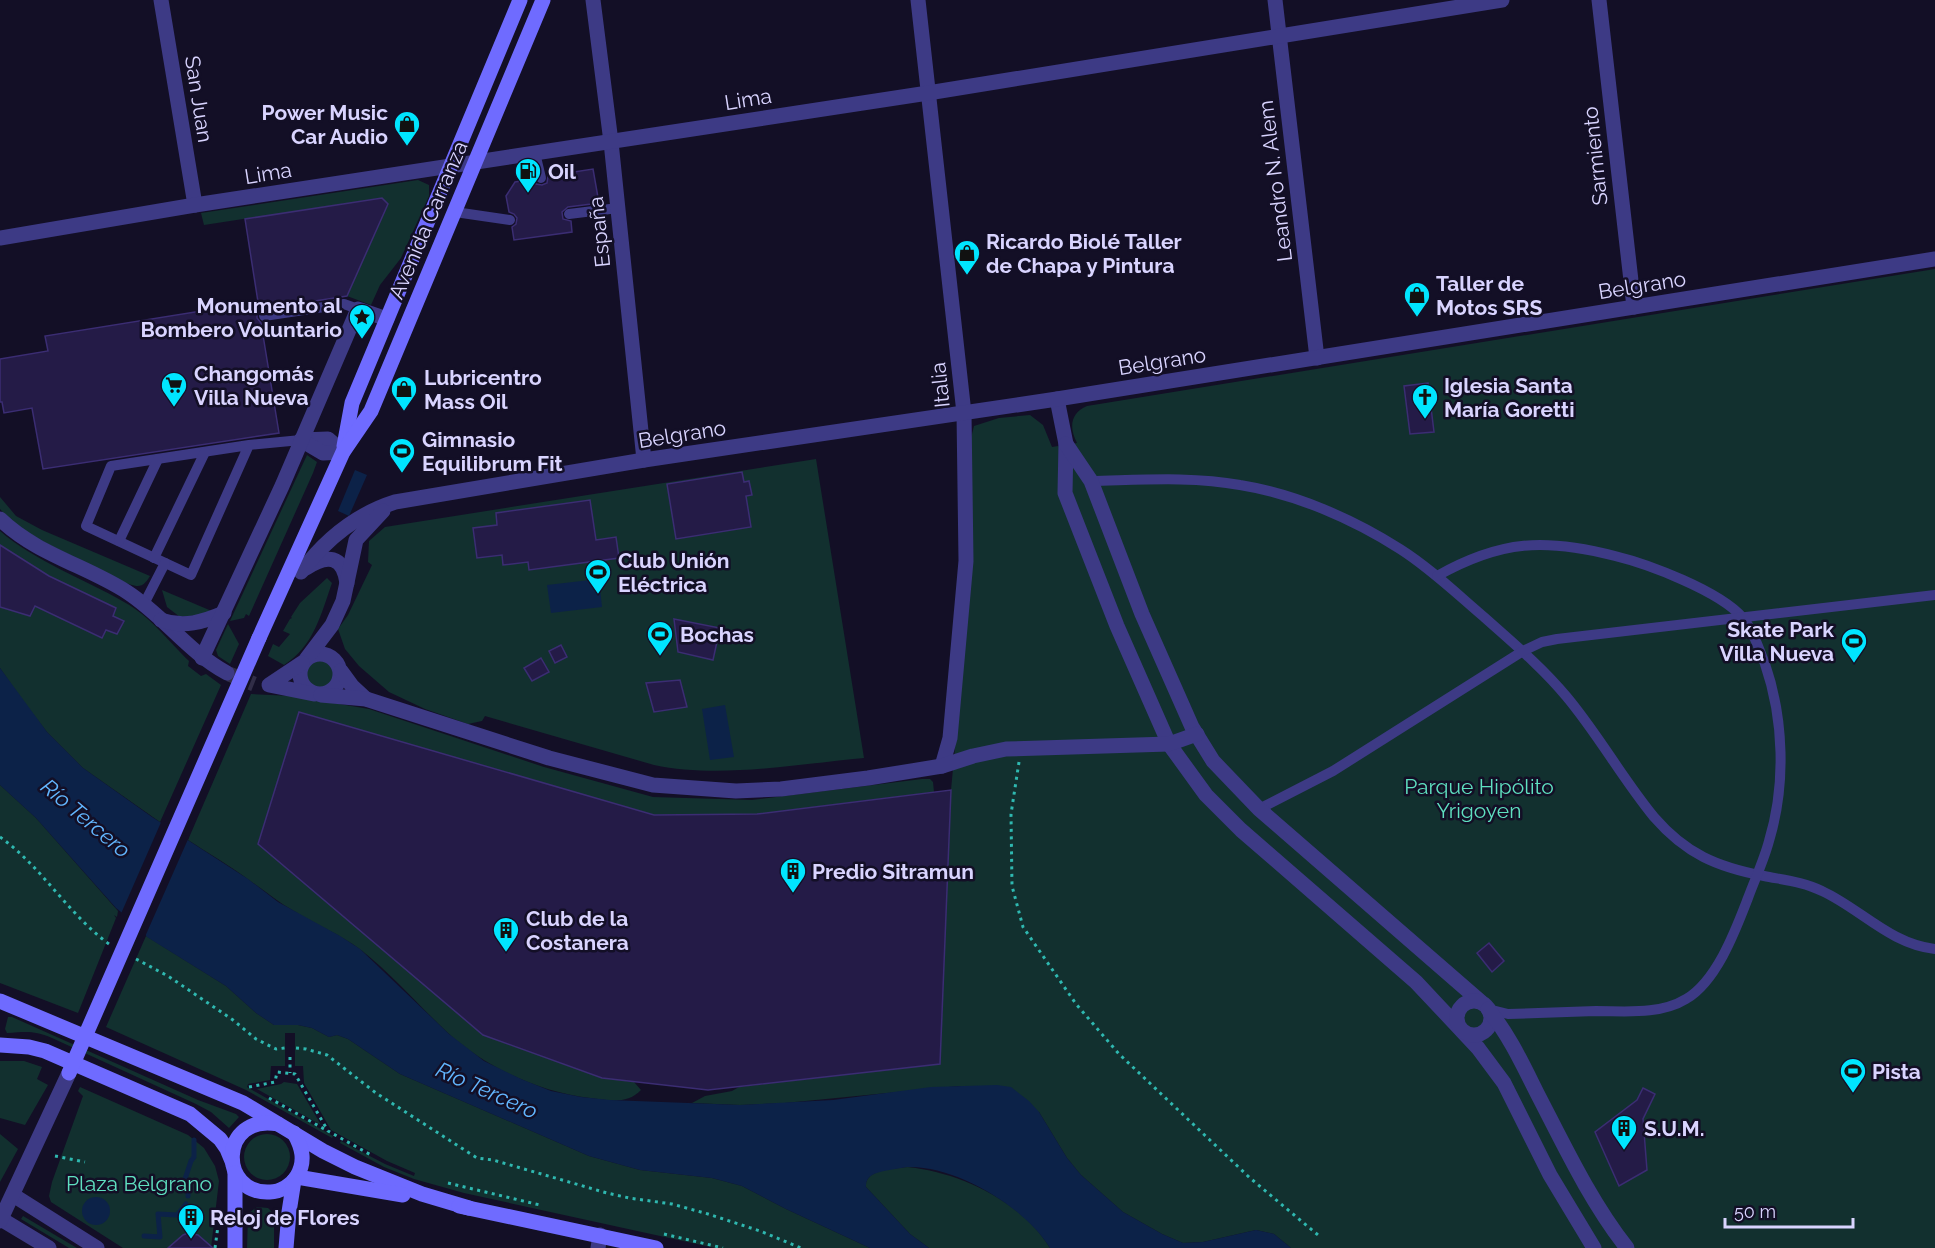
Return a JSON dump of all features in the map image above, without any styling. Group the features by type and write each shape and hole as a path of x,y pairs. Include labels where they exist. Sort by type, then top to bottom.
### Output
{"main road":[{"name":"Avenida Carranza","path":"343,452 352,403 520,0"},
{"name":"Avenida Carranza","path":"69,1073 343,452 371,411 543,0"},
{"path":"0,1001 243,1103 332,1156 384,1180 469,1208"},
{"path":"0,1045 29,1047 45,1051 190,1114 203,1122 220,1138 228,1149 233,1167 242,1183 252,1189 275,1192 285,1188 296,1178 339,1183 469,1208 599,1241 656,1248"},
{"path":"235,1248 233,1167 235,1142 247,1128 264,1122 289,1129 300,1143 302,1154 302,1166 296,1178 286,1248"}],"street":[{"name":"San Juan","path":"161,0 195,205"},
{"name":"España","path":"593,0 611,142 644,460"},
{"name":"Italia","path":"918,0 964,413 966,561 950,738 942,766"},
{"name":"Leandro N. Alem","path":"1275,0 1317,358"},
{"name":"Lima","path":"0,238 195,205 928,93 1502,0"},
{"name":"Sarmiento","path":"1599,0 1634,307"},
{"name":"Belgrano","path":"301,572 316,552 357,520 395,502 644,460 1057,399 1935,259"},
{"path":"202,658 358,309 387,319"},
{"path":"1057,399 1066,444 1065,493 1117,626 1169,744 1206,795 1241,830 1416,982 1485,1056 1504,1083 1550,1175 1594,1248"},
{"path":"301,440 323,453 343,452"},
{"path":"1066,444 1091,481 1142,614 1197,734 1213,761 1259,809 1485,1006 1510,1039 1569,1155 1610,1227 1627,1248"},
{"path":"317,694 300,681 305,660 332,625 343,601 356,540 374,519 395,502"},
{"path":"0,519 28,540 125,591 144,604 202,658 227,673"},
{"path":"280,593 301,572 325,559 332,559 342,566 347,583"},
{"path":"160,620 173,624 190,624 224,613"},
{"path":"317,694 336,687 338,666 332,650 332,625"},
{"path":"366,699 338,666 322,653 261,685 366,699 549,758 652,785 736,791 765,790 868,778 942,766 973,756 1020,749 1169,744 1197,734"},
{"path":"1470,1001 1485,1006 1491,1019 1484,1031 1480,1034 1469,1034 1460,1028 1457,1017 1461,1006 1470,1001"},
{"path":"49,1248 0,1220 69,1073"},
{"path":"13,1195 98,1248"}],"lane":[{"path":"536,153 541,178"},
{"path":"569,214 618,208"},
{"path":"455,212 510,220"},
{"path":"264,316 344,304 358,309"},
{"path":"249,445 192,575 86,526 111,466 249,445 301,440"},
{"path":"144,604 205,452"},
{"path":"119,542 158,459"},
{"path":"1091,481 1197,480 1240,485 1287,496 1367,529 1401,549 1437,576 1523,651 1564,693 1587,722 1641,802 1665,830 1703,859 1757,875 1809,885 1824,891 1894,937 1910,944 1935,949"},
{"path":"1437,576 1475,557 1497,550 1552,543 1580,546 1639,562 1692,584 1743,618 1760,650 1770,677 1779,720 1778,797 1769,842 1732,941 1708,976 1688,998 1676,1004 1648,1010 1508,1014 1485,1006"},
{"path":"1259,809 1333,771 1523,651 1542,642 1935,596"}],"path":[{"path":"1020,749 1011,814 1012,886 1023,927 1076,1004 1119,1054 1250,1178 1318,1235"},
{"path":"296,1048 327,1055 376,1093 477,1158 493,1160 629,1198 672,1204 760,1231 801,1248"},
{"path":"290,1057 290,1073"},
{"path":"259,1092 249,1087 275,1082 276,1072 295,1074 328,1131"},
{"path":"269,1098 376,1157"},
{"path":"55,1156 85,1162"},
{"path":"444,1182 543,1206"},
{"path":"215,1248 218,1220"},
{"path":"656,1232 723,1248"}],"green space":[{"path":"418,180 429,185 429,196 401,258 380,285 371,305 347,296 388,204 382,198 204,225 201,213"},
{"name":"Parque Hipólito Yrigoyen","path":"1935,269 1935,1248 1291,1248 1274,1234 1256,1230 1203,1242 1183,1243 1123,1212 1081,1175 1067,1158 1039,1112 959,1086 785,1103 740,1105 692,1103 705,1096 732,1091 739,1087 940,1064 951,790 972,566 971,438 974,426 999,418 1030,415 1043,425 1052,447 1077,443 1072,427 1074,417 1087,406"},
{"path":"307,455 317,462 249,616 246,614 244,618 230,621"},
{"name":"Club Unión Eléctrica","path":"816,459 864,758 732,771 679,769 654,765 485,716 482,721 468,724 425,709 389,692 359,666 345,649 338,629 348,615 372,565 368,562 369,541 385,527"},
{"path":"0,497 16,516 42,530 150,576 141,586 130,585 42,541 19,526 0,509"},
{"path":"0,531 44,561 133,608 189,661 188,666 201,676 206,674 221,685 160,822 83,768 47,732 0,668 0,607 29,616 35,606 102,638 106,630 117,634 123,621 113,616 116,608 49,576 0,545"},
{"path":"327,578 332,583 315,629 303,649 284,665 268,656 273,644 279,647 290,634 283,631 300,603"},
{"path":"162,590 214,612 180,617 167,607"},
{"path":"228,624 239,644 230,664 218,656 216,650"},
{"path":"320,659 331,663 335,674 331,685 320,689 309,685 305,674 309,663"},
{"path":"251,694 292,696 369,709 544,767 653,797 752,800 922,779 930,779 933,782 934,792 757,814 654,815 456,758 470,1024 483,1035 602,1078 634,1082 641,1090 636,1095 623,1100 570,1095 532,1084 495,1067 447,1032 361,950 302,916 188,840","holes":["260,836 278,840 303,882 279,862 275,855 258,844"]},
{"path":"0,785 36,818 118,911 117,917 114,915 116,918 78,1013 0,983"},
{"path":"146,936 226,986 256,1013 274,1025 298,1025 312,1028 329,1037 337,1035 348,1039 400,1074 589,1156 640,1170 712,1178 742,1186 870,1248 715,1248 464,1193 414,1179 384,1167 340,1143 341,1141 385,1164 414,1176 415,1173 387,1161 331,1130 304,1083 303,1066 295,1066 295,1033 285,1033 285,1066 271,1066 270,1080 248,1084 247,1087 333,1136 332,1138 246,1090 106,1027"},
{"path":"8,1017 239,1117 229,1128 211,1112 196,1104 45,1035 25,1032 7,1033 5,1029"},
{"path":"0,1061 24,1061 42,1067 37,1079 48,1085 25,1125 0,1118"},
{"path":"284,1082 297,1084 321,1125 257,1089"},
{"name":"Plaza Belgrano","path":"80,1087 188,1135 204,1148 215,1166 219,1181 211,1248 123,1248 51,1202 49,1196 52,1182 83,1096 78,1091"},
{"path":"0,1134 18,1149 0,1182"},
{"path":"267,1134 283,1141 290,1157 283,1173 267,1180 251,1173 244,1157 251,1141"},
{"path":"907,1167 948,1175 988,1192 1023,1217 1050,1248 929,1248 910,1234 866,1187 867,1181 875,1173"},
{"path":"257,1207 268,1208 274,1214 274,1248 247,1248 248,1216"},
{"path":"23,1216 77,1248 69,1248 21,1219"}],"water":[{"path":"355,470 367,475 349,516 338,511"},
{"path":"599,579 602,607 551,613 547,585"},
{"name":"Río Tercero","path":"0,668 47,732 83,768 152,817 248,879 278,902 360,949 449,1034 484,1061 521,1079 551,1091 581,1097 740,1105 833,1100 931,1087 997,1085 1011,1087 1039,1112 1067,1158 1081,1175 1123,1212 1183,1243 1203,1242 1256,1230 1274,1234 1291,1248 1050,1248 1024,1218 988,1191 946,1173 926,1168 907,1167 874,1174 867,1180 866,1187 910,1234 929,1248 870,1248 742,1186 712,1178 640,1170 589,1156 400,1074 348,1039 337,1035 329,1037 312,1028 298,1025 274,1025 256,1013 226,986 147,937 136,924 116,908 36,818 0,785"},
{"path":"725,705 734,757 710,760 702,709"},
{"path":"96,1197 106,1201 110,1211 106,1221 96,1225 86,1221 82,1211 86,1201"}],"pier":[{"path":"162,820 189,837 144,939 120,916"}],"building":[{"path":"593,169 599,203 568,207 562,212 563,219 571,221 572,232 514,240 512,227 516,224 517,218 509,212 506,196 515,182 533,179 536,184 542,185 547,183 548,176"},
{"path":"382,198 388,204 347,296 259,309 257,313 257,318 261,323 279,433 43,469 32,408 4,413 2,402 0,402 0,359 48,351 45,336 258,302 245,219"},
{"path":"1428,383 1434,432 1410,434 1404,386"},
{"path":"742,472 744,482 749,481 752,495 746,496 751,527 676,539 667,484"},
{"path":"590,500 596,540 616,537 619,558 529,570 528,562 503,565 502,555 477,558 473,528 497,525 496,513"},
{"path":"0,545 49,576 116,608 113,616 124,621 117,634 106,630 102,638 35,606 30,616 0,607"},
{"path":"674,619 720,628 713,660 678,652"},
{"path":"561,645 567,657 555,663 549,651"},
{"path":"541,658 549,672 532,681 524,668"},
{"path":"680,680 687,707 654,712 646,683"},
{"path":"299,712 654,815 757,814 951,790 940,1064 708,1090 602,1078 483,1035 258,844"},
{"path":"1489,943 1504,961 1492,972 1477,953"},
{"name":"S.U.M.","path":"1643,1088 1655,1094 1643,1119 1647,1170 1619,1186 1595,1132 1637,1100"},
{"name":"Reloj de Flores","path":"188,1233 198,1235 213,1248 168,1248"}],"waterway":[{"path":"188,1196 188,1189 184,1182 194,1157 194,1140"},
{"path":"144,1236 160,1237 158,1214 177,1215 186,1204"}],"tunnel":[{"path":"229,674 254,684"}],"place":[{"name":"Power Music Car Audio","path":"407,147"},
{"name":"Oil","path":"528,194"},
{"name":"Ricardo Biolé Taller de Chapa y Pintura","path":"967,276"},
{"name":"Taller de Motos SRS","path":"1417,318"},
{"name":"Monumento al Bombero Voluntario","path":"362,340"},
{"name":"Changomás Villa Nueva","path":"174,408"},
{"name":"Lubricentro Mass Oil","path":"404,412"},
{"name":"Iglesia Santa María Goretti","path":"1425,420"},
{"name":"Gimnasio Equilibrum Fit","path":"402,474"},
{"name":"Club Unión Eléctrica","path":"598,595"},
{"name":"Bochas","path":"660,657"},
{"name":"Skate Park Villa Nueva","path":"1854,664"},
{"name":"Predio Sitramun","path":"793,894"},
{"name":"Club de la Costanera","path":"506,953"},
{"name":"Pista","path":"1853,1094"},
{"name":"S.U.M.","path":"1624,1151"},
{"name":"Reloj de Flores","path":"191,1240"}]}
